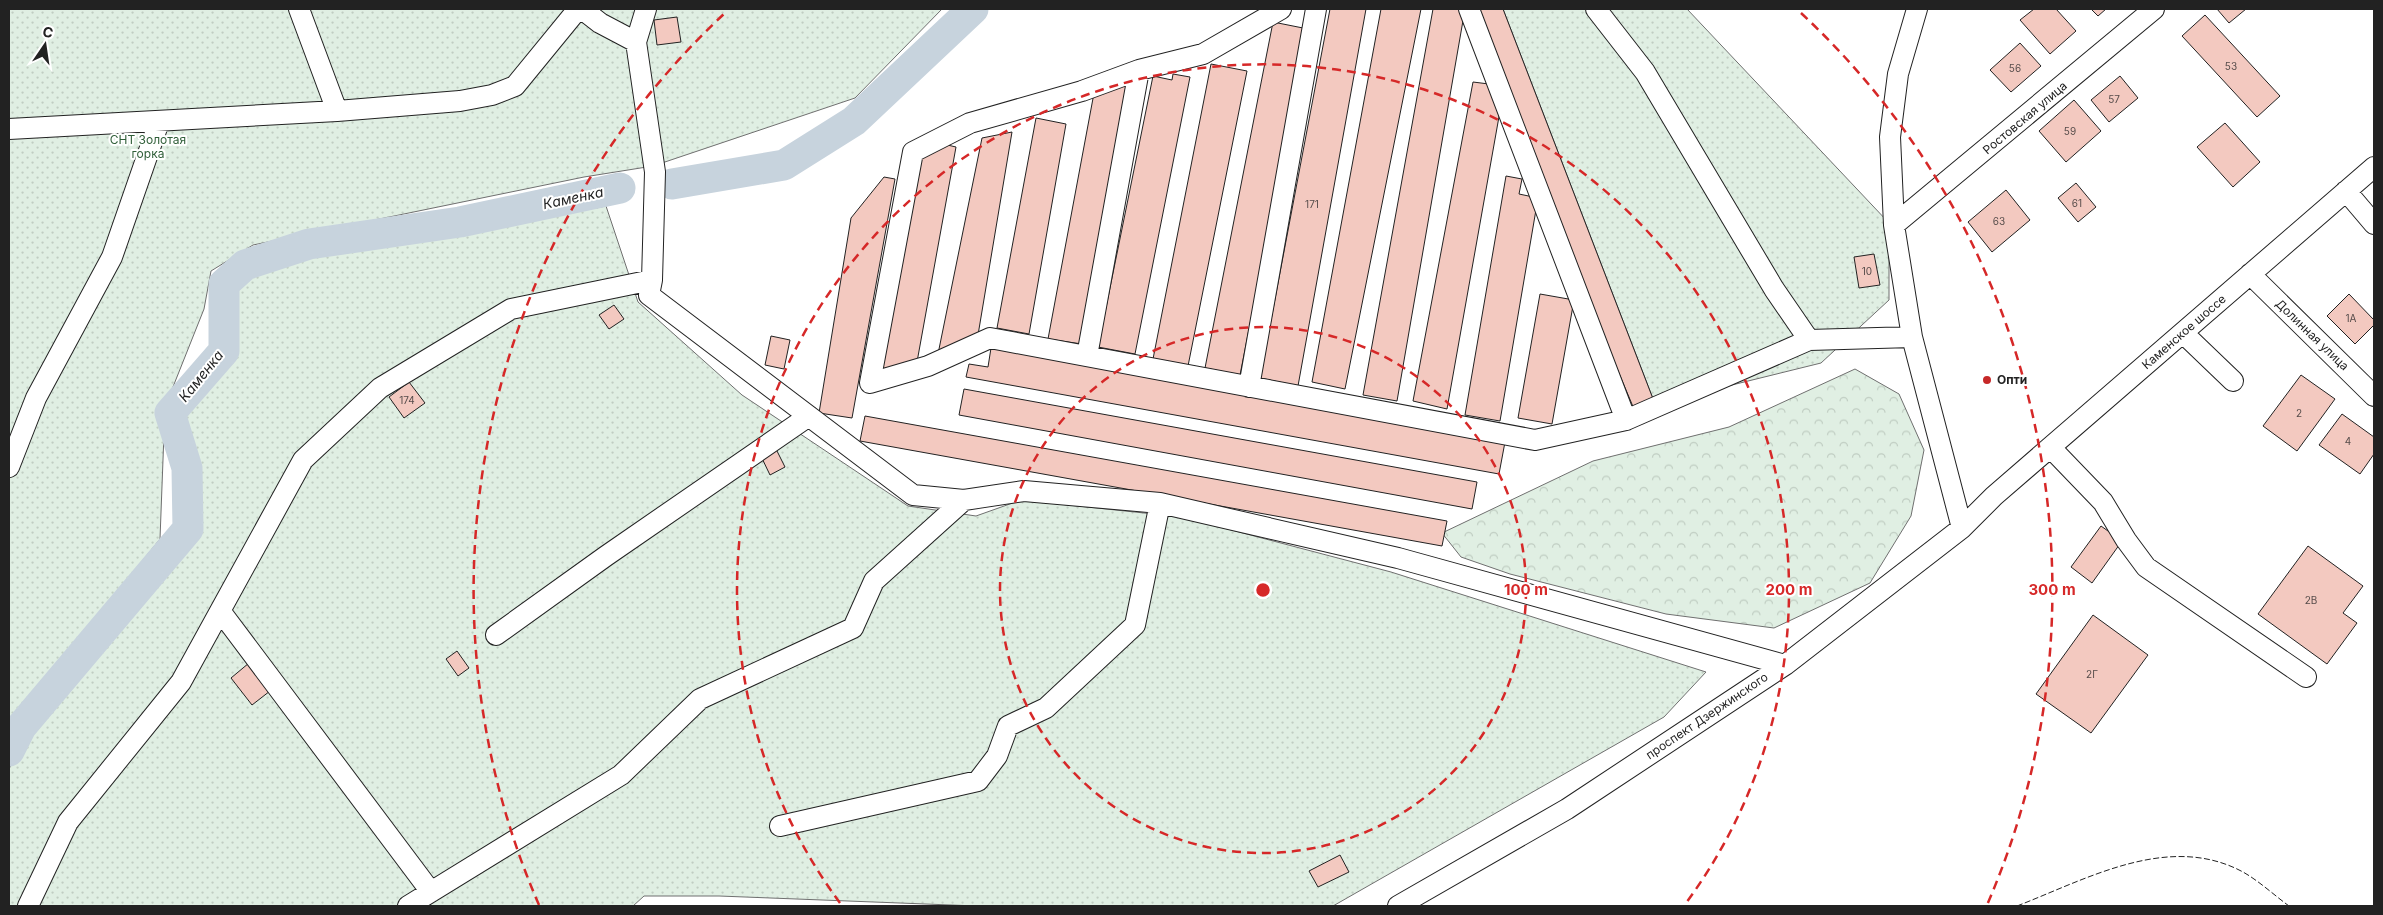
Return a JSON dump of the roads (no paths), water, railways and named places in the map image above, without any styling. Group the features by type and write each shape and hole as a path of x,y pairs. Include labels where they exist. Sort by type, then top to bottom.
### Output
{"street":[{"path":"299,9 337,112"},
{"path":"9,129 337,112 460,101 492,95 515,86 580,9 600,23 636,42"},
{"path":"646,9 636,42 655,172 652,280 649,295 913,495 964,500 1024,491 1160,503 1398,558 1785,665"},
{"path":"1281,9 1203,54 1139,70 1082,91 970,123 913,152 870,383 928,366 990,338 1535,440 1626,420 1809,340 1912,337"},
{"path":"1249,387 1316,9"},
{"path":"1469,9 1626,420"},
{"path":"1596,9 1645,72 1774,290 1809,340"},
{"path":"1917,9 1898,74 1890,137 1894,225 1912,337 1962,528"},
{"name":"Ростовская улица","path":"1894,225 2154,9"},
{"path":"1087,356 1139,70"},
{"path":"9,467 36,398 112,257 159,122"},
{"name":"Каменское шоссе","path":"1994,496 2374,167"},
{"path":"2346,191 2374,224"},
{"name":"Долинная улица","path":"2250,274 2374,396"},
{"path":"28,906 68,822 181,682 303,460 380,388 511,309 652,280"},
{"path":"2184,333 2233,381"},
{"path":"496,635 606,556 809,416"},
{"path":"2051,448 2104,502 2126,540 2146,567 2306,677"},
{"name":"проспект Дзержинского","path":"1398,906 1567,809 1785,665 1962,528 1994,496"},
{"path":"408,906 621,775 700,699 853,628 874,581 964,500"},
{"path":"780,826 978,781 997,756 1008,726 1046,708 1135,625 1160,503"},
{"path":"221,612 431,892"}],"waterway":[{"name":"Каменка","path":"672,184 784,165 854,121 973,9"},
{"name":"Каменка","path":"9,751 21,727 188,529 187,468 170,413 224,351 224,284 245,265 309,244 460,222 620,188"}],"place":[{"name":"Опти","path":"1987,380"}],"park label":[{"name":"СНТ Золотая горка","path":"148,147"}]}
